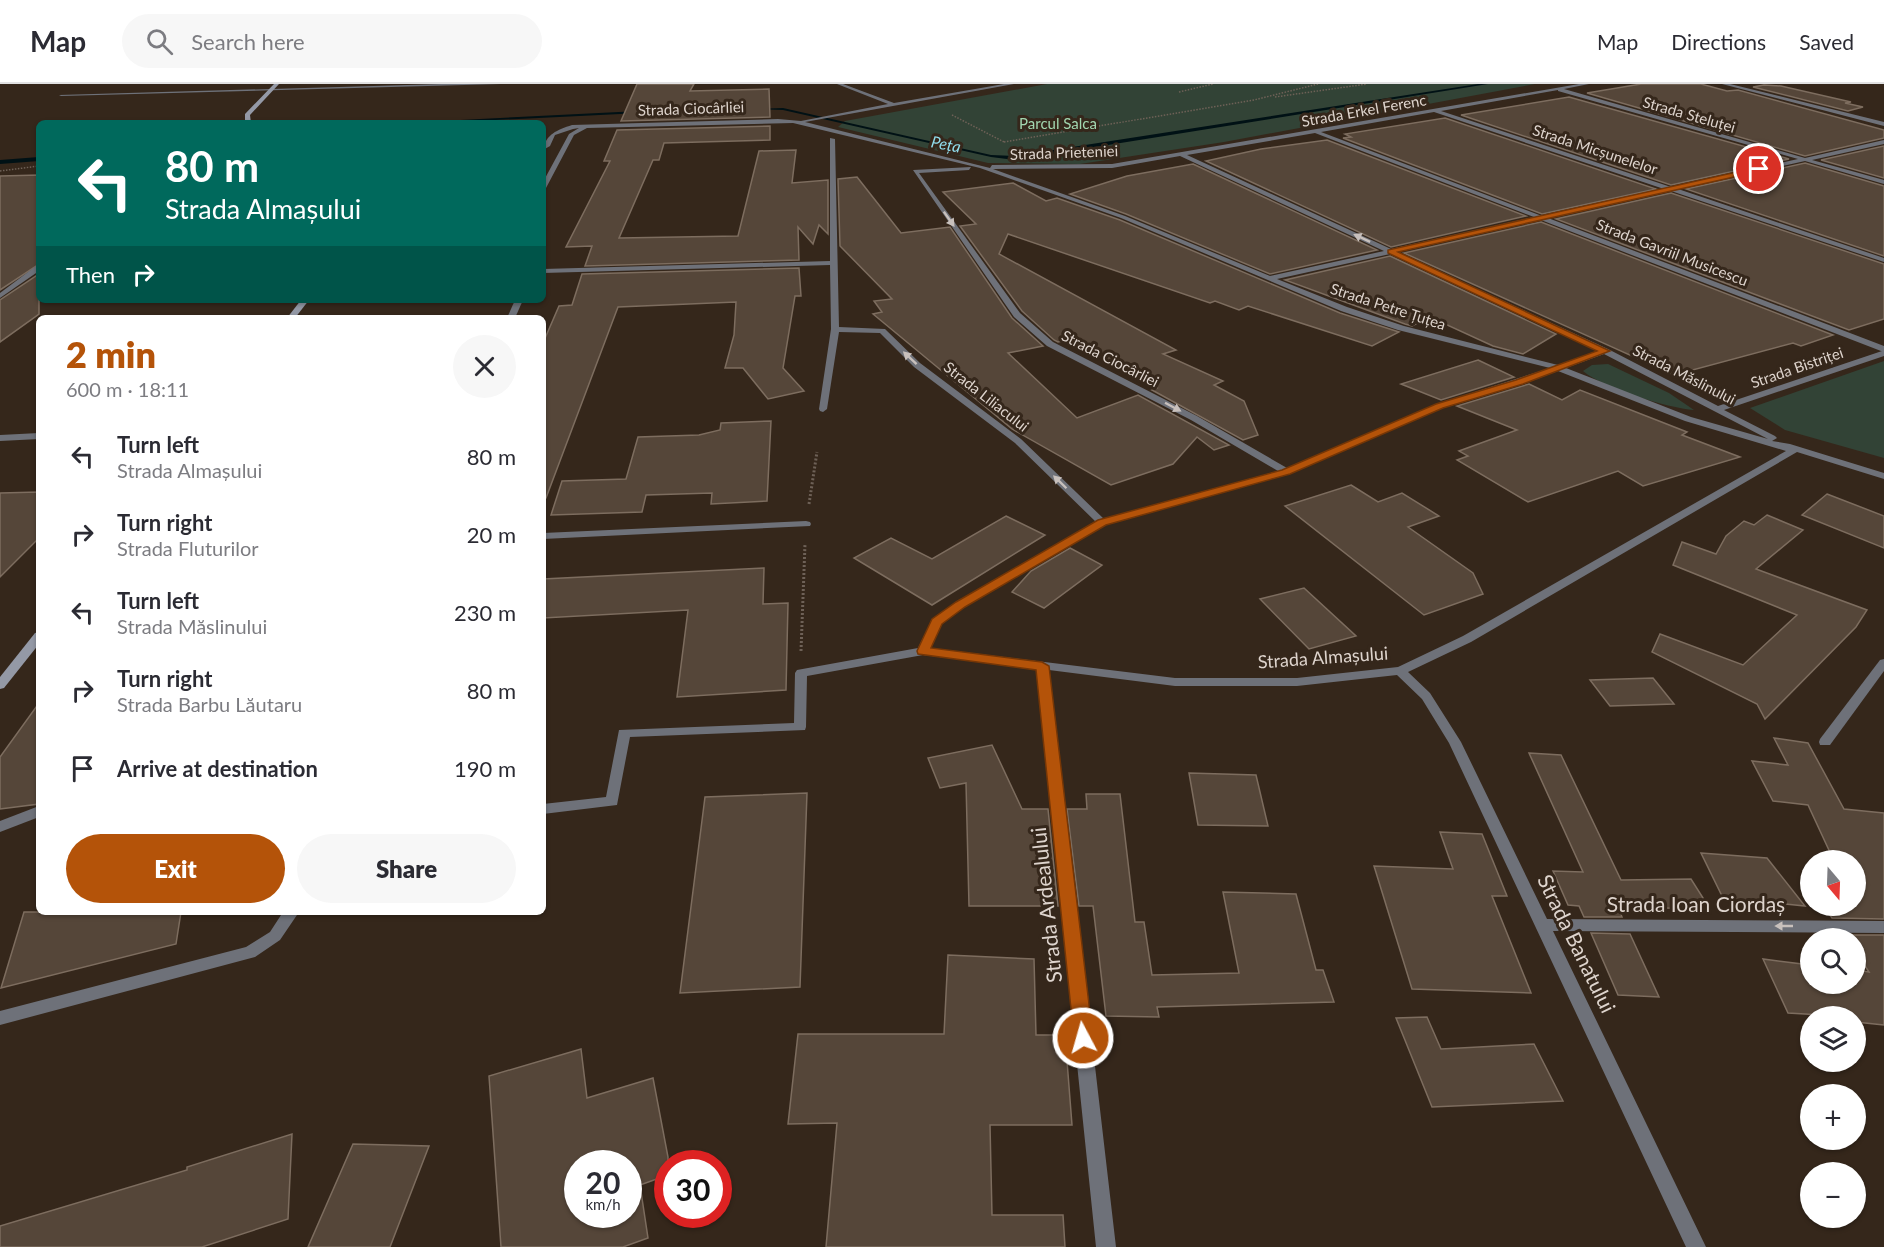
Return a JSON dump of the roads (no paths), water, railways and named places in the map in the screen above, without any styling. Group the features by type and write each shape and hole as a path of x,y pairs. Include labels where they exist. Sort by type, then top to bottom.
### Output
{"main road":[{"path":"248,120 247,115 277,84"},
{"path":"293,315 303,303"},
{"path":"0,685 36,640"}],"street":[{"path":"61,94 500,84"},
{"path":"839,84 895,106"},
{"path":"793,122 841,116 1012,84"},
{"name":"Strada Erkel Ferenc","path":"1181,154 1587,84"},
{"path":"1724,84 1884,124"},
{"name":"Strada Steluței","path":"1556,89 1884,182"},
{"name":"Strada Micșunelelor","path":"1435,111 1884,260"},
{"name":"Strada Ciocârliei","path":"546,146 553,134 561,129 597,125 793,122 926,154"},
{"path":"546,183 574,132 597,125"},
{"name":"Strada Gavriil Musicescu","path":"1316,131 1884,351"},
{"path":"823,409 835,328 832,263 832,139"},
{"path":"1270,278 1884,142"},
{"name":"Strada Prieteniei","path":"926,154 982,167"},
{"name":"Strada Prieteniei","path":"915,171 982,167 1096,167 1181,154"},
{"name":"Strada Măslinului","path":"1181,154 1605,351 1794,450 1884,476"},
{"name":"Strada Petre Țuțea","path":"982,167 1123,217 1372,319 1558,368 1688,419 1794,450"},
{"name":"Strada Ciocârliei","path":"915,171 1017,315 1050,344 1194,418 1286,472"},
{"path":"546,271 832,263"},
{"path":"0,296 36,270"},
{"name":"Strada Liliacului","path":"835,328 882,331 917,365 1018,441 1102,523"},
{"path":"923,651 936,622 960,604 1102,523 1286,472 1440,406 1520,382 1605,351"},
{"name":"Strada Bistriței","path":"1718,409 1884,351"},
{"path":"0,438 36,436"},
{"name":"Strada Almașului","path":"546,809 612,801 624,733 800,727 801,673 923,651 1175,682 1297,682 1400,671 1467,639 1794,450"},
{"path":"546,536 806,524"},
{"path":"1825,742 1884,663"},
{"name":"Strada Ardealului","path":"1042,666 1106,1247"},
{"name":"Strada Banatului","path":"1400,671 1426,696 1455,742 1696,1247"},
{"path":"0,827 36,812"},
{"path":"0,1018 250,952 275,936 289,915"},
{"name":"Strada Ioan Ciordaș","path":"1544,926 1884,927"}],"waterway":[{"name":"Peța","path":"757,109 783,109 991,156 1015,158 1486,84"},
{"name":"Peța","path":"467,120 639,112"},
{"name":"Peța","path":"0,162 36,159"}],"park label":[{"name":"Parcul Salca","path":"1058,124"}]}
